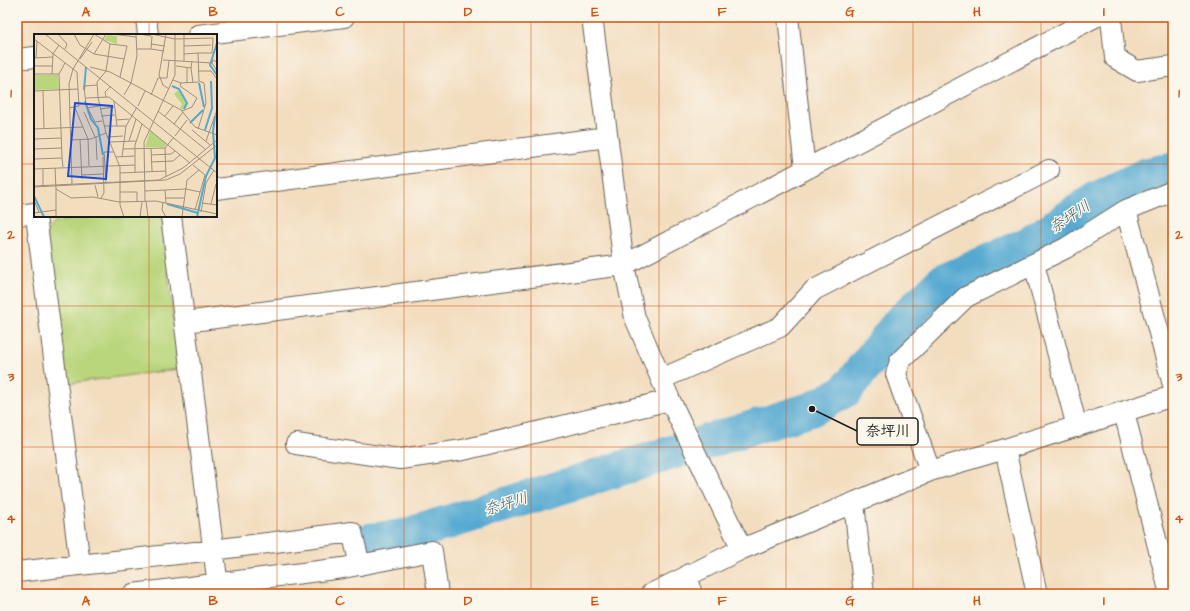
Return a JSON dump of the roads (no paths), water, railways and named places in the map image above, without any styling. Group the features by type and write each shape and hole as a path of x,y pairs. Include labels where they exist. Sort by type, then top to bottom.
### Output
{"street":[{"path":"146,17 148,34"},
{"path":"206,34 344,17"},
{"path":"592,17 624,265 635,318 670,400 742,548"},
{"path":"788,17 805,169"},
{"path":"184,322 624,265 1095,17"},
{"path":"1111,17 1115,58 1137,71 1173,66"},
{"path":"17,59 34,57"},
{"path":"217,189 607,137"},
{"path":"661,380 780,327 814,290 1049,170"},
{"path":"930,471 896,374 900,361 966,297 1066,248 1126,210 1173,190"},
{"path":"1126,210 1173,385"},
{"path":"17,216 34,213"},
{"path":"36,217 80,565"},
{"path":"171,217 218,589"},
{"path":"1034,264 1077,426"},
{"path":"651,594 742,548 930,471 1173,396"},
{"path":"296,444 400,459 463,450 670,400"},
{"path":"1124,412 1170,594"},
{"path":"1005,449 1037,594"},
{"path":"854,503 864,594"},
{"path":"17,572 213,550 352,532 360,565"},
{"path":"133,594 218,589 432,551 438,594"},
{"path":"689,574 691,594"}],"waterway":[{"name":"奈坪川","path":"372,540 401,537 812,409 845,391 900,322 942,282 1030,243 1096,199 1146,175 1173,169"}],"place":[{"name":"奈坪川","path":"812,409"}]}
